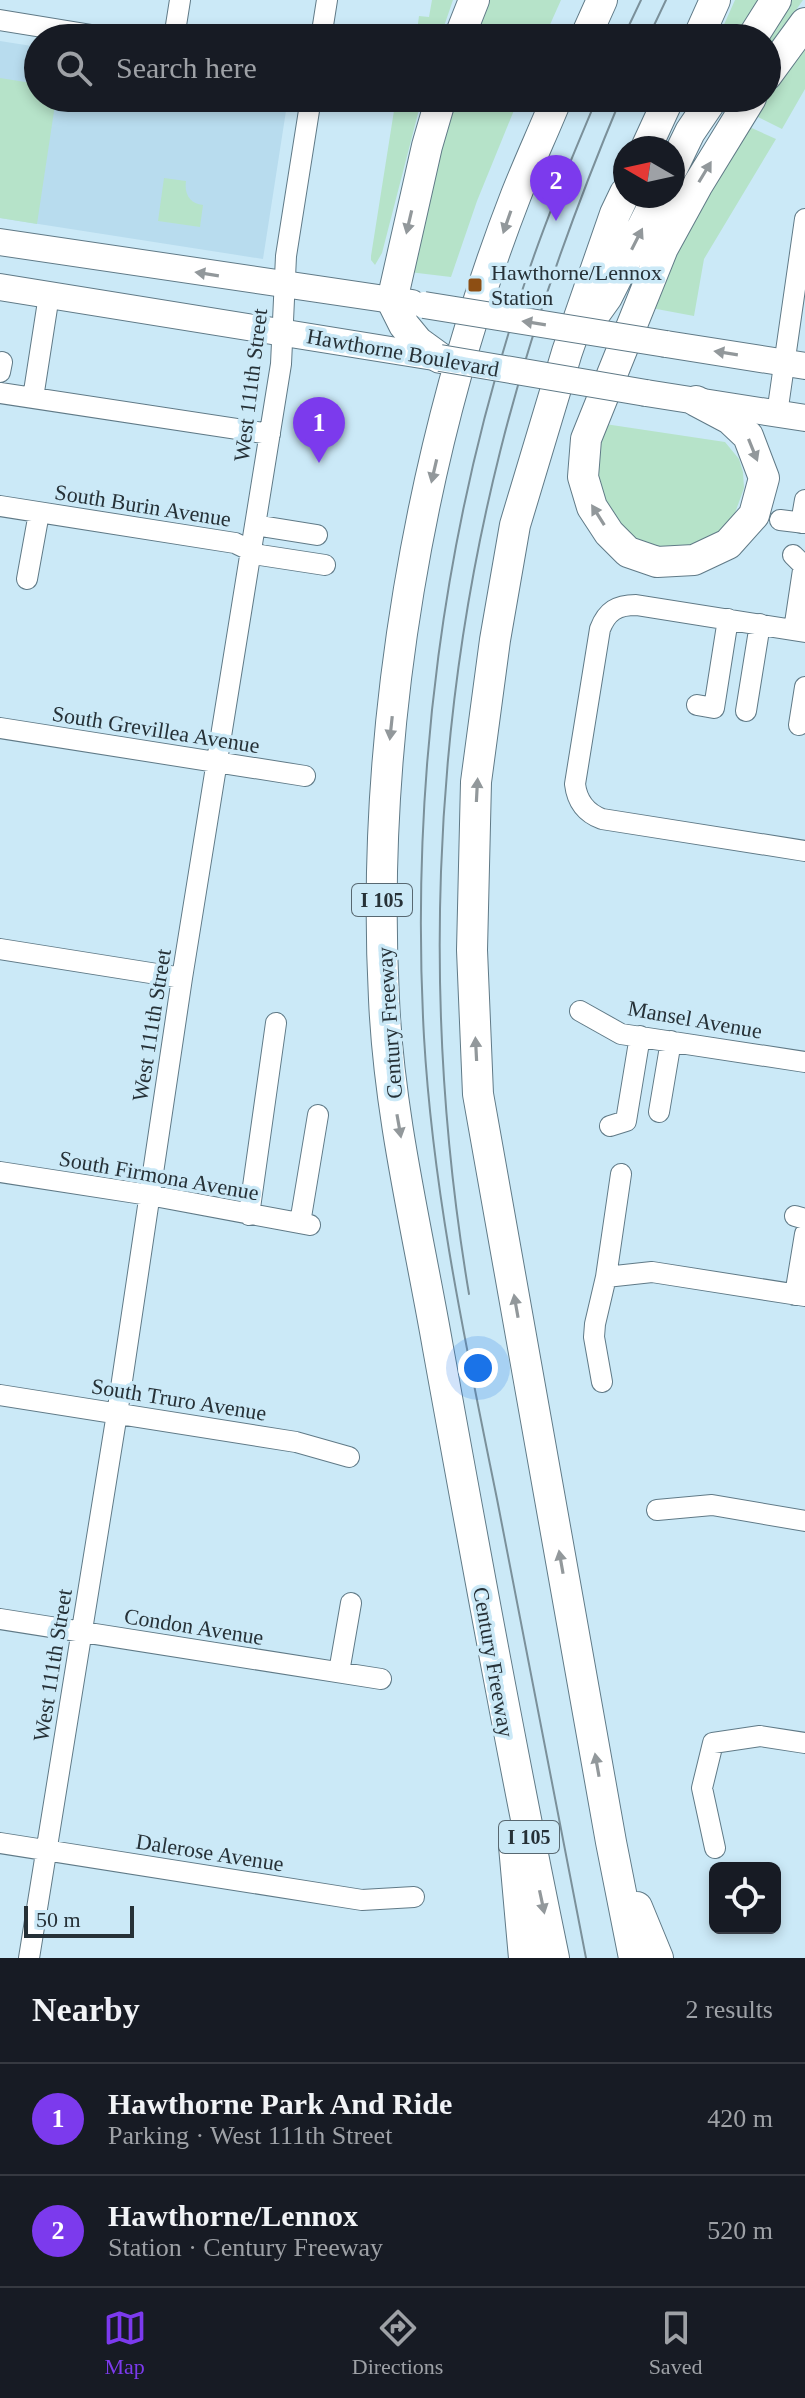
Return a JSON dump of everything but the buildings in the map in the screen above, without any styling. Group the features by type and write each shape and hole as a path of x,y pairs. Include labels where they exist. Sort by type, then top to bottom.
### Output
{"highway":[{"path":"465,24 474,0"},
{"path":"591,24 602,0"},
{"path":"704,24 715,0"},
{"path":"761,24 776,0"},
{"path":"781,56 805,23"},
{"path":"424,351 404,325 392,301 437,112"},
{"name":"Century Freeway","path":"551,112 516,194 482,292 446,422 422,525 400,642 387,771 382,881 384,1002 395,1107 504,1716 554,1958"},
{"path":"652,136 663,112"},
{"path":"685,142 704,112"},
{"path":"696,401 730,419 748,436 764,478 754,515 728,544 694,560 657,562 628,552 609,533 592,507 583,477 586,439 663,248 742,112"},
{"path":"618,208 567,352 515,525 495,640 476,782 472,950 478,1094 634,1958"},
{"path":"567,352 607,297 652,208"},
{"path":"504,1716 524,1958"},
{"path":"611,1842 658,1958"}],"main road":[{"path":"0,242 795,364"},
{"name":"Hawthorne Boulevard","path":"0,287 424,351 646,393 805,418"}],"street":[{"path":"176,24 180,0"},
{"path":"323,24 327,0"},
{"path":"0,20 24,24"},
{"name":"West 111th Street","path":"29,1958 270,434 284,332 286,256 309,112"},
{"path":"777,414 795,364 805,219"},
{"path":"33,398 49,295"},
{"path":"0,393 270,434"},
{"path":"780,520 803,523 805,500"},
{"name":"South Burin Avenue","path":"0,506 235,543 260,555 325,565"},
{"path":"27,579 39,513"},
{"path":"255,525 308,533"},
{"path":"793,555 803,565 800,631 636,605 613,609 600,629 575,784 577,795 592,815 602,819 805,851"},
{"path":"697,705 714,708 728,619"},
{"path":"746,711 760,624"},
{"path":"799,725 805,687"},
{"name":"South Grevillea Avenue","path":"0,728 305,776"},
{"path":"0,949 182,978"},
{"name":"Mansel Avenue","path":"580,1011 621,1034 805,1062"},
{"path":"249,1215 276,1023"},
{"path":"610,1126 626,1121 640,1036"},
{"path":"659,1112 671,1041"},
{"name":"South Firmona Avenue","path":"0,1172 305,1224 318,1115"},
{"path":"602,1382 594,1337 595,1324 606,1277 621,1174"},
{"path":"606,1277 652,1272 800,1295 802,1223"},
{"name":"South Truro Avenue","path":"0,1395 296,1442 349,1457"},
{"path":"657,1510 712,1505 805,1521"},
{"path":"339,1672 351,1603"},
{"name":"Condon Avenue","path":"0,1619 381,1679"},
{"path":"715,1848 702,1788 713,1743 760,1736 805,1743"},
{"name":"Dalerose Avenue","path":"0,1843 362,1900 414,1897"}],"shaded area":[{"path":"0,41 24,45 24,112 286,112 263,259 0,218"}],"green space":[{"path":"432,0 453,0 445,24 418,24 419,16 429,17"},
{"path":"489,0 561,0 550,24 480,24"},
{"path":"735,0 760,0 745,24 724,24"},
{"path":"792,0 803,0 781,32 781,24 776,24"},
{"path":"805,40 805,89 782,129 752,114 781,112 781,73"},
{"path":"0,78 24,82 24,112 54,112 37,224 0,218"},
{"path":"394,112 418,112 382,253 375,265 371,256"},
{"path":"451,112 513,112 477,201 451,277 409,272"},
{"path":"745,125 776,139 704,259 694,316 646,307"},
{"path":"164,178 186,181 189,198 203,205 200,227 158,221"},
{"path":"605,424 725,442 739,459 744,488 730,527 705,545 657,551 618,531 593,475"}],"tram line":[{"path":"630,24 641,0"},
{"path":"655,24 666,0"},
{"path":"586,1958 452,1269 428,1095 421,942 422,846 438,656 472,468 524,285 549,214 591,112"},
{"path":"469,1294 454,1189 444,1083 440,977 441,872 447,766 459,660 477,556 512,407 554,273 615,112"}],"place":[{"name":"Hawthorne/Lennox","path":"556,221"},
{"name":"Hawthorne/Lennox Station","path":"475,285"},
{"name":"Hawthorne Park And Ride","path":"319,463"}]}
